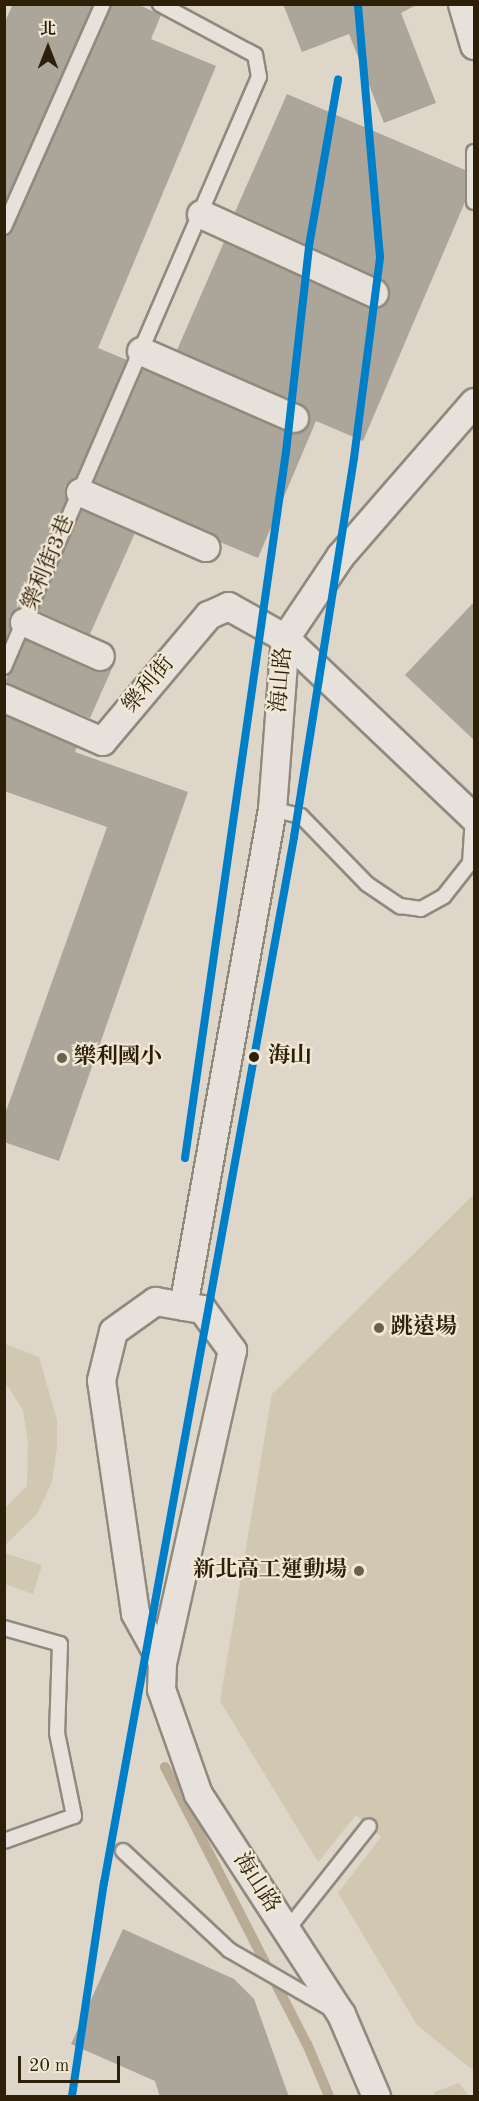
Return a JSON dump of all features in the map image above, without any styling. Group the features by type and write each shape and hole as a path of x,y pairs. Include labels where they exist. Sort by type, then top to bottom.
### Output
{"street":[{"path":"462,4 474,45"},
{"path":"201,214 374,293"},
{"path":"141,351 294,418"},
{"name":"海山路","path":"183,1306 272,809 285,638 340,556 474,402"},
{"name":"樂利街3巷","path":"80,492 205,547"},
{"name":"樂利街","path":"4,698 102,741 208,615 228,606 285,638"},
{"path":"24,622 100,656"},
{"path":"285,638 474,817"},
{"name":"海山路","path":"162,1662 135,1613 101,1380 113,1331 155,1301 202,1309 232,1350 162,1662 160,1689 198,1794 341,2014 376,2097"}],"lane":[{"path":"4,227 103,4"},
{"name":"樂利街3巷","path":"4,667 259,77 255,54 160,4"},
{"path":"474,152 474,202"},
{"path":"272,809 301,816 367,884 400,906 422,909 444,896 470,863 474,817"},
{"path":"4,1628 60,1644 57,1733 74,1816 4,1841"},
{"path":"287,1930 369,1827"},
{"path":"123,1851 229,1950 341,2014"}],"shaded area":[{"name":"新北高工運動場","path":"474,1194 474,2071 417,2025 338,1893 381,1837 356,1815 318,1862 220,1701 272,1394"},
{"path":"5,1344 39,1357 57,1420 57,1447 52,1482 37,1514 5,1545 5,1508 27,1486 28,1443 23,1410 5,1382"},
{"path":"5,1553 42,1565 33,1594 5,1584"},
{"path":"459,2083 469,2096 436,2096 434,2092"}],"building":[{"path":"13,4 93,4 4,204 4,24"},
{"path":"112,4 137,4 161,15 151,39 216,66 98,348 127,360 76,477 65,486 67,500 20,607 9,616 10,629 4,643 4,236 12,231"},
{"path":"283,4 418,4 401,13 436,103 384,123 349,34 302,52"},
{"path":"287,94 465,170 465,202 363,441 316,421 258,558 220,542 211,533 94,481 143,369 288,432 296,434 308,425 310,416 300,404 177,350 224,242 367,307 376,309 388,300 390,291 381,279 235,212"},
{"path":"82,510 135,533 90,634 38,611"},
{"path":"474,602 474,740 405,675"},
{"path":"26,640 94,671 102,672 114,664 90,718 4,683"},
{"path":"4,715 77,747 75,752 188,792 59,1161 4,1142 4,1117 107,827 4,791"},
{"path":"123,1929 234,1979 254,1999 289,2097 160,2097 155,2081 71,2044"}],"waterway":[{"path":"165,1767 307,2044 329,2096"}],"transit line":[{"path":"72,2096 104,1883 294,837 354,458 380,257 358,4"},
{"path":"185,1158 286,452 309,246 338,80"}],"place":[{"name":"海山","path":"254,1057"},
{"name":"樂利國小","path":"62,1058"},
{"name":"跳遠場","path":"379,1328"},
{"name":"新北高工運動場","path":"359,1571"}]}
